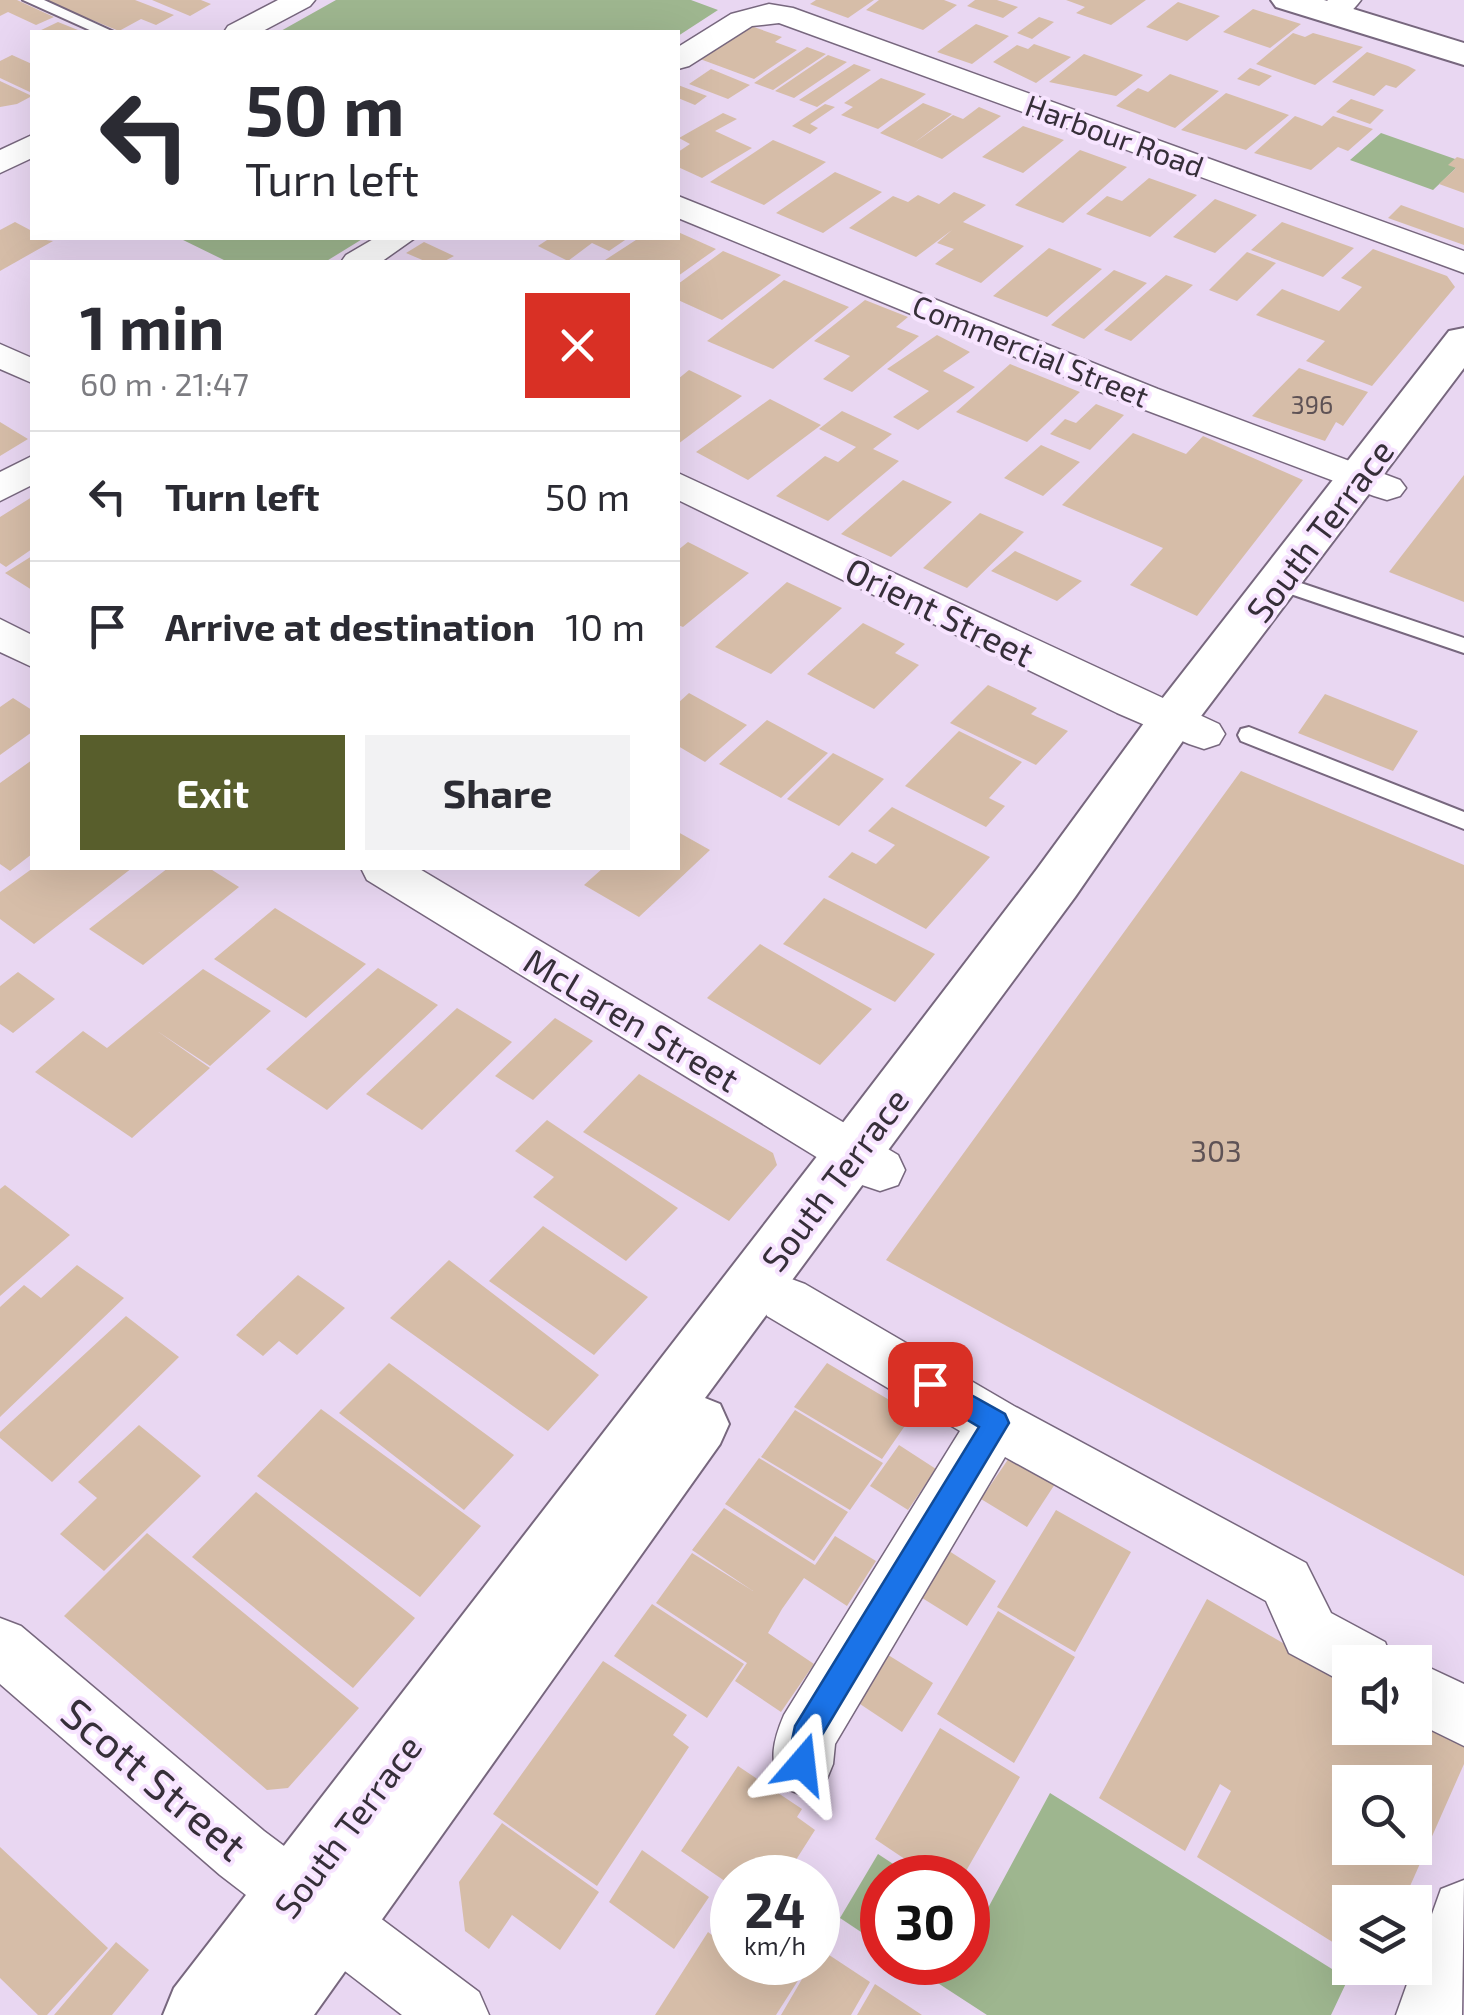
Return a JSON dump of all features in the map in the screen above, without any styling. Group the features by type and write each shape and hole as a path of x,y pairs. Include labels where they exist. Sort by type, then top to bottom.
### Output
{"street":[{"path":"243,30 300,0"},
{"path":"1288,0 1339,4 1464,39"},
{"path":"1339,4 1464,54"},
{"name":"Harbour Road","path":"680,59 748,16 766,10 1464,262"},
{"path":"0,163 30,146"},
{"name":"Commercial Street","path":"680,207 1146,397 1373,483"},
{"path":"361,260 395,240"},
{"name":"South Terrace","path":"268,2015 315,1908 867,1162 1208,730 1294,588 1373,483 1464,340"},
{"path":"0,355 30,371"},
{"name":"South Terrace","path":"1373,483 1464,383"},
{"path":"0,488 30,469"},
{"name":"Orient Street","path":"680,486 1208,730"},
{"path":"0,634 30,652"},
{"name":"McLaren Street","path":"386,870 867,1162"},
{"name":"South Terrace","path":"200,2015 315,1908 786,1300 867,1162"},
{"path":"786,1300 996,1423 1286,1582 1310,1633 1332,1645"},
{"path":"802,1764 805,1736 996,1423"},
{"name":"Scott Street","path":"0,1646 242,1853 456,2015"},
{"path":"1432,1699 1464,1716"},
{"path":"1429,2015 1464,1912"}],"lane":[{"path":"31,0 101,30"},
{"path":"1294,588 1464,646"},
{"path":"1416,628 1464,658"},
{"path":"1208,730 1464,821"}],"green space":[{"path":"336,0 691,0 718,10 680,35 680,30 283,30"},
{"path":"1381,133 1455,159 1456,168 1433,190 1350,160"},
{"path":"183,240 361,240 328,260 224,260"},
{"path":"1050,1793 1332,1969 1332,1985 1345,1985 1331,2015 987,2015 941,1985 990,1985 990,1904"},
{"path":"860,1884 860,1931 840,1918"}],"building":[{"path":"0,0 17,0 54,17 36,25 8,12 0,16"},
{"path":"43,0 135,0 174,15 156,25 141,19 117,30"},
{"path":"152,0 201,0 211,4 190,16"},
{"path":"816,0 874,0 848,18 810,4"},
{"path":"879,0 944,0 957,5 923,30 866,10"},
{"path":"975,0 997,0 1018,7 1003,18 967,6"},
{"path":"1066,0 1146,0 1111,25 1076,13 1085,7"},
{"path":"1178,2 1220,16 1187,41 1146,27"},
{"path":"1253,9 1301,24 1270,48 1223,32"},
{"path":"1039,17 1054,22 1032,39 1017,33"},
{"path":"58,22 78,30 41,30"},
{"path":"976,24 1009,36 972,64 937,52"},
{"path":"751,26 782,37 775,42 797,50 754,79 700,59"},
{"path":"1293,33 1305,37 1313,33 1363,47 1315,85 1256,64"},
{"path":"1034,44 1071,57 1036,83 993,62 1017,45 1028,49"},
{"path":"807,47 826,54 773,90 754,83"},
{"path":"1367,52 1416,70 1396,88 1386,85 1374,96 1332,82"},
{"path":"1084,54 1143,75 1116,96 1049,82"},
{"path":"12,55 30,63 30,92 0,78 0,61"},
{"path":"828,55 847,62 794,98 775,91"},
{"path":"854,64 871,70 817,107 799,100"},
{"path":"1250,68 1272,76 1259,86 1237,79"},
{"path":"711,69 750,85 728,99 689,84"},
{"path":"1170,74 1219,91 1175,128 1116,106 1138,88 1148,92"},
{"path":"881,78 926,94 878,129 841,115 853,107 844,103"},
{"path":"0,81 30,95 17,104 0,107"},
{"path":"680,86 707,96 695,105 680,99"},
{"path":"1226,93 1289,115 1246,150 1181,130"},
{"path":"1351,99 1384,110 1370,124 1336,112"},
{"path":"923,103 952,114 914,143 953,115 963,119 979,107 1001,116 942,159 880,133"},
{"path":"825,104 835,107 810,124 818,128 810,134 792,126"},
{"path":"723,113 737,119 715,131 752,148 702,178 680,168 680,151 690,144 680,137"},
{"path":"1295,116 1322,126 1333,116 1373,129 1348,151 1338,147 1311,170 1254,153"},
{"path":"1023,126 1064,140 1023,173 982,157"},
{"path":"773,140 826,162 764,205 710,182"},
{"path":"1080,150 1127,167 1063,223 1015,205"},
{"path":"1457,157 1464,159 1464,193 1439,184 1456,168 1448,165"},
{"path":"835,172 882,192 823,233 776,213"},
{"path":"1149,178 1197,195 1150,237 1086,214 1107,196 1122,201"},
{"path":"954,192 986,205 963,222 1024,246 981,283 935,264 954,249 937,243 952,230 916,257 849,228 893,196 908,202 918,195 939,204"},
{"path":"1215,199 1257,215 1215,253 1173,237"},
{"path":"1401,205 1464,228 1464,245 1388,218"},
{"path":"15,222 30,230 30,240 53,241 0,271 0,230"},
{"path":"1282,222 1354,248 1323,277 1251,250"},
{"path":"680,233 716,249 680,275 680,260 605,260 636,240 680,240"},
{"path":"547,240 625,240 609,251 592,243 569,260 538,246"},
{"path":"424,242 454,256 447,260 422,260 406,253"},
{"path":"1049,248 1102,269 1047,317 993,296"},
{"path":"1373,249 1447,276 1455,287 1372,386 1306,361 1325,341 1256,315 1282,289 1339,311 1362,287 1341,278"},
{"path":"723,251 781,275 722,320 680,301 680,283"},
{"path":"1247,252 1276,263 1237,301 1209,290"},
{"path":"1114,270 1147,283 1084,339 1051,325"},
{"path":"1166,275 1193,285 1131,341 1104,330"},
{"path":"784,280 849,307 773,369 707,341"},
{"path":"865,300 908,317 896,327 919,336 852,392 823,379 850,356 814,341"},
{"path":"937,335 970,352 943,371 975,387 918,430 893,417 929,391 887,369"},
{"path":"1010,364 1080,392 1027,442 956,412"},
{"path":"1299,368 1368,392 1343,426 1336,422 1325,441 1252,416"},
{"path":"689,370 742,396 680,442 680,377"},
{"path":"770,399 821,425 748,480 696,452"},
{"path":"1096,404 1124,415 1090,450 1050,434 1065,419 1076,423"},
{"path":"842,411 892,434 873,449 899,461 828,521 776,496 825,456 838,462 856,447 819,429"},
{"path":"0,422 28,439 0,456"},
{"path":"1133,433 1186,454 1203,436 1303,480 1197,616 1130,585 1163,548 1062,505"},
{"path":"1041,445 1080,462 1043,496 1004,478"},
{"path":"1464,475 1464,602 1389,572"},
{"path":"903,480 952,502 891,557 841,534"},
{"path":"30,498 30,550 6,567 0,563 0,517"},
{"path":"980,513 1024,532 967,588 923,568"},
{"path":"688,542 749,573 683,627 680,626 680,548"},
{"path":"1015,551 1082,581 1057,601 991,571"},
{"path":"30,557 30,589 5,573"},
{"path":"787,582 842,608 771,674 715,647"},
{"path":"863,623 905,644 895,653 919,665 874,709 807,674"},
{"path":"988,685 1037,708 1031,714 1068,731 1036,765 950,723"},
{"path":"689,693 747,725 705,762 680,747 680,701"},
{"path":"1325,694 1418,731 1393,771 1298,733"},
{"path":"13,698 30,709 30,733 0,755 0,707"},
{"path":"767,720 828,753 781,798 719,764"},
{"path":"959,731 1022,762 989,798 1005,806 986,827 905,786"},
{"path":"833,753 884,779 839,826 787,799"},
{"path":"30,761 30,856 10,871 0,864 0,783"},
{"path":"1241,771 1464,865 1464,1576 886,1260"},
{"path":"892,807 990,857 926,929 828,877 852,852 876,864 895,845 868,831"},
{"path":"680,833 710,850 639,917 584,885 601,870 680,870"},
{"path":"30,870 129,870 34,944 0,919 0,892"},
{"path":"165,870 212,870 239,887 143,965 89,929"},
{"path":"824,898 935,954 895,1002 783,944"},
{"path":"275,908 366,964 306,1018 214,959"},
{"path":"760,944 872,1009 820,1065 707,998"},
{"path":"378,968 438,1005 327,1110 266,1069"},
{"path":"203,969 271,1011 210,1066 157,1031 210,1068 132,1138 35,1072 83,1031 107,1048"},
{"path":"18,972 55,999 13,1033 0,1024 0,986"},
{"path":"457,1008 512,1042 422,1130 366,1094"},
{"path":"555,1018 593,1041 533,1100 495,1076"},
{"path":"639,1074 773,1153 777,1165 729,1221 583,1132"},
{"path":"547,1120 678,1208 626,1261 533,1197 554,1177 515,1151"},
{"path":"5,1185 70,1235 0,1296 0,1189"},
{"path":"543,1226 648,1297 594,1355 489,1281"},
{"path":"449,1260 599,1375 548,1431 390,1318"},
{"path":"77,1265 124,1298 0,1417 0,1307 24,1285 41,1298"},
{"path":"298,1275 345,1308 297,1355 279,1341 263,1356 236,1335"},
{"path":"126,1316 179,1357 52,1482 0,1438 0,1432"},
{"path":"389,1363 514,1455 464,1510 339,1413"},
{"path":"827,1363 913,1414 882,1459 794,1407"},
{"path":"321,1409 481,1526 420,1597 257,1476"},
{"path":"795,1410 883,1463 850,1510 761,1457"},
{"path":"139,1425 201,1476 104,1571 60,1534 97,1498 78,1482"},
{"path":"899,1445 936,1469 908,1510 870,1486"},
{"path":"759,1458 848,1512 814,1561 725,1504"},
{"path":"1009,1458 1055,1484 1027,1527 981,1499"},
{"path":"256,1492 415,1618 353,1688 192,1557"},
{"path":"724,1508 815,1565 835,1536 876,1561 847,1606 804,1578 782,1609 768,1633 814,1664 781,1712 735,1681 747,1663 656,1603 692,1553 753,1591 692,1550"},
{"path":"1056,1510 1131,1552 1075,1652 997,1607"},
{"path":"147,1533 359,1708 288,1788 267,1790 64,1616"},
{"path":"949,1551 996,1581 967,1626 919,1596"},
{"path":"1207,1599 1332,1672 1332,1745 1432,1745 1432,1729 1464,1747 1464,1764 1432,1836 1432,1765 1332,1765 1332,1865 1419,1865 1411,1885 1332,1885 1332,1942 1197,1857 1231,1791 1220,1784 1185,1851 1099,1798"},
{"path":"652,1604 744,1664 707,1718 614,1656"},
{"path":"998,1611 1075,1657 1014,1763 937,1714"},
{"path":"885,1653 933,1683 902,1732 854,1700"},
{"path":"603,1661 687,1715 673,1735 689,1747 597,1886 493,1814"},
{"path":"940,1728 1020,1777 975,1855 899,1855 875,1839"},
{"path":"738,1766 802,1809 797,1817 815,1830 799,1855 710,1855 710,1871 681,1851"},
{"path":"502,1823 599,1892 560,1950 512,1915 489,1949 465,1931 459,1882"},
{"path":"0,1847 108,1948 47,2015 38,2015 0,1978"},
{"path":"642,1850 709,1897 674,1949 609,1902"},
{"path":"708,1932 710,1985 795,1985 776,2015 655,2015"},
{"path":"116,1942 149,1970 112,2015 54,2015"},
{"path":"840,1962 860,1975 860,1985 868,1985 851,2015 781,2015 799,1985 840,1985"},
{"path":"877,1985 922,2015 857,2015"}],"route":[{"path":"802,1764 805,1736 996,1423 930,1384"}]}
